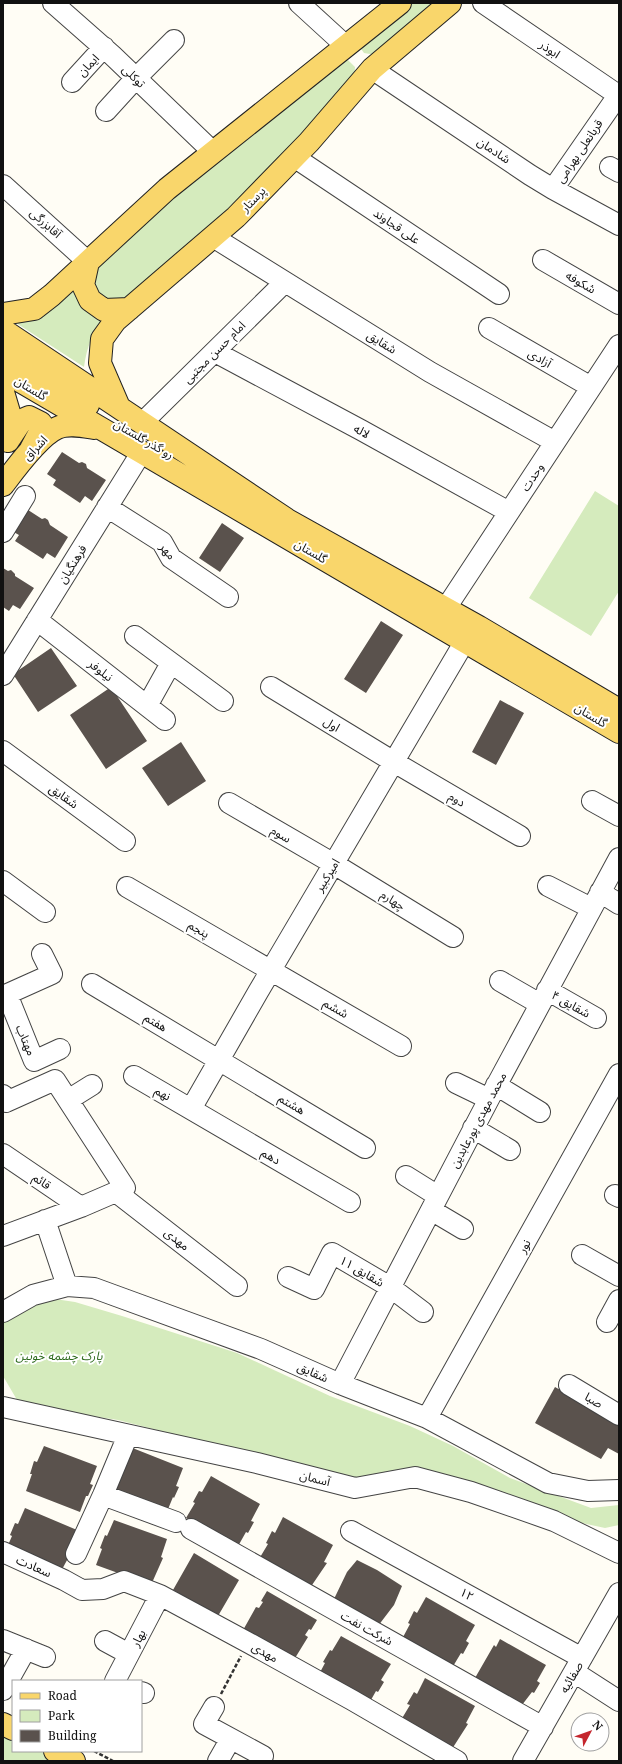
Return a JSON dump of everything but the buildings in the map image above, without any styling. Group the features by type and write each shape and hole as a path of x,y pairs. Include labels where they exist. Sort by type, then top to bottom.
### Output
{"main road":[{"path":"3,314 34,309 52,295 167,189 400,3"},
{"name":"پرستار","path":"119,407 100,363 102,339 115,321 236,217 294,157 372,69 450,3"},
{"path":"88,262 83,285 90,300 104,310 129,309"},
{"path":"3,330 289,521"},
{"name":"رو گذر گلستان","path":"3,350 127,431 289,521"},
{"name":"گلستان","path":"3,371 465,641 617,727"},
{"name":"اشراق","path":"3,392 10,419 5,446"},
{"path":"5,446 22,420 29,417 41,423 39,434 29,453"},
{"name":"اشراق","path":"3,485 29,453 48,434 58,428 79,425 100,428"},
{"name":"گلستان","path":"289,521 446,608 617,727"},
{"path":"3,1724 12,1728"},
{"path":"57,1752 73,1761"}],"street":[{"name":"توکلی","path":"53,3 104,48 213,152"},
{"path":"299,3 346,46"},
{"name":"ابوذر","path":"482,3 618,94"},
{"path":"106,112 136,78 174,40"},
{"name":"ایمان","path":"72,82 104,48"},
{"name":"شادمان","path":"372,69 553,189 619,225"},
{"name":"قربانعلی بهرامی","path":"553,189 618,94"},
{"name":"علی قجاوند","path":"294,157 499,294"},
{"name":"آقابزرگی","path":"3,185 88,262"},
{"name":"شقایق","path":"213,237 430,372 555,442"},
{"name":"شکوفه","path":"543,260 619,304"},
{"name":"امام حسن مجتبی","path":"142,423 285,282"},
{"name":"آزادی","path":"489,328 591,387"},
{"name":"وحدت","path":"446,608 619,345"},
{"name":"لاله","path":"214,352 361,430 509,512"},
{"name":"فرهنگیان","path":"3,675 142,453"},
{"path":"3,532 25,496"},
{"name":"مهر","path":"107,507 162,542 172,558 228,597"},
{"name":"نیلوفر","path":"37,620 165,720"},
{"path":"135,636 223,701"},
{"name":"امیرکبیر","path":"192,1109 270,971 465,641"},
{"path":"147,706 171,663"},
{"name":"اول","path":"271,687 394,762"},
{"name":"شقایق","path":"3,751 125,841"},
{"name":"دوم","path":"394,762 520,836"},
{"path":"592,801 619,816"},
{"name":"سوم","path":"229,803 334,864"},
{"name":"محمد مهدی پورعابدین","path":"340,1384 492,1092 619,858"},
{"name":"چهارم","path":"334,864 453,937"},
{"path":"3,881 45,912"},
{"path":"548,886 596,900 619,904"},
{"name":"پنجم","path":"127,887 270,971"},
{"path":"5,995 52,974 42,954"},
{"name":"ششم","path":"270,971 402,1046"},
{"name":"شقایق ۴","path":"500,981 596,1018"},
{"name":"هفتم","path":"92,984 220,1060"},
{"name":"مهتاب","path":"5,995 34,1061 60,1049"},
{"name":"هشتم","path":"220,1060 365,1148"},
{"name":"نور","path":"427,1418 619,1074"},
{"name":"نهم","path":"134,1076 192,1109"},
{"path":"3,1095 6,1102 55,1080 125,1188 81,1207 3,1236"},
{"path":"456,1083 492,1092 540,1112"},
{"path":"68,1100 92,1085"},
{"name":"دهم","path":"192,1109 350,1202"},
{"path":"473,1128 510,1150"},
{"name":"قائم","path":"3,1154 81,1207"},
{"path":"406,1176 463,1229"},
{"name":"مهدی","path":"116,1192 237,1286"},
{"path":"45,1220 67,1286"},
{"name":"شقایق ۱۱","path":"288,1277 314,1289 332,1253 390,1287"},
{"path":"582,1255 619,1276"},
{"name":"شقایق","path":"3,1312 33,1295 67,1286 94,1288 261,1349 340,1384 427,1418 510,1465 548,1483 588,1491 619,1490"},
{"path":"390,1287 423,1312"},
{"path":"607,1322 619,1300"},
{"name":"صبا","path":"569,1385 619,1415"},
{"name":"آسمان","path":"5,1405 355,1488 415,1477 471,1492 554,1521 619,1553"},
{"path":"76,1554 128,1435"},
{"name":"شرکت نفت","path":"103,1495 183,1526 543,1726"},
{"name":"۱۲","path":"351,1531 578,1665 619,1701"},
{"name":"سعادت","path":"3,1552 64,1580"},
{"name":"مهدی","path":"64,1580 82,1590 103,1589 124,1581 160,1595 249,1643 458,1761"},
{"name":"صفائیه","path":"523,1761 619,1593"},
{"name":"بهار","path":"116,1680 160,1595"},
{"path":"3,1640 45,1657"},
{"path":"105,1641 129,1654"},
{"path":"3,1690 26,1650"},
{"path":"214,1707 204,1724 230,1740 263,1756"},
{"path":"218,1761 230,1740"},
{"path":"73,1761 78,1752"}],"path":[{"path":"214,1707 249,1643"},
{"path":"96,1752 114,1761"}],"green space":[{"path":"410,3 438,3 376,55 364,53 359,46"},
{"path":"348,60 355,67 354,79 281,162 132,297 114,301 105,298 97,291 93,284 97,261 338,64"},
{"path":"76,281 105,318 91,341 84,367 13,321"},
{"path":"595,491 619,506 619,591 591,636 529,598"},
{"name":"پارک چشمه خونین","path":"48,1298 75,1302 237,1353 330,1396 410,1426 453,1446 510,1478 591,1508 619,1505 619,1525 605,1528 568,1520 416,1470 353,1480 118,1420 20,1405 3,1376 3,1322 21,1309"},
{"path":"3,1731 12,1736 12,1752 44,1752 61,1761 3,1761"}]}
